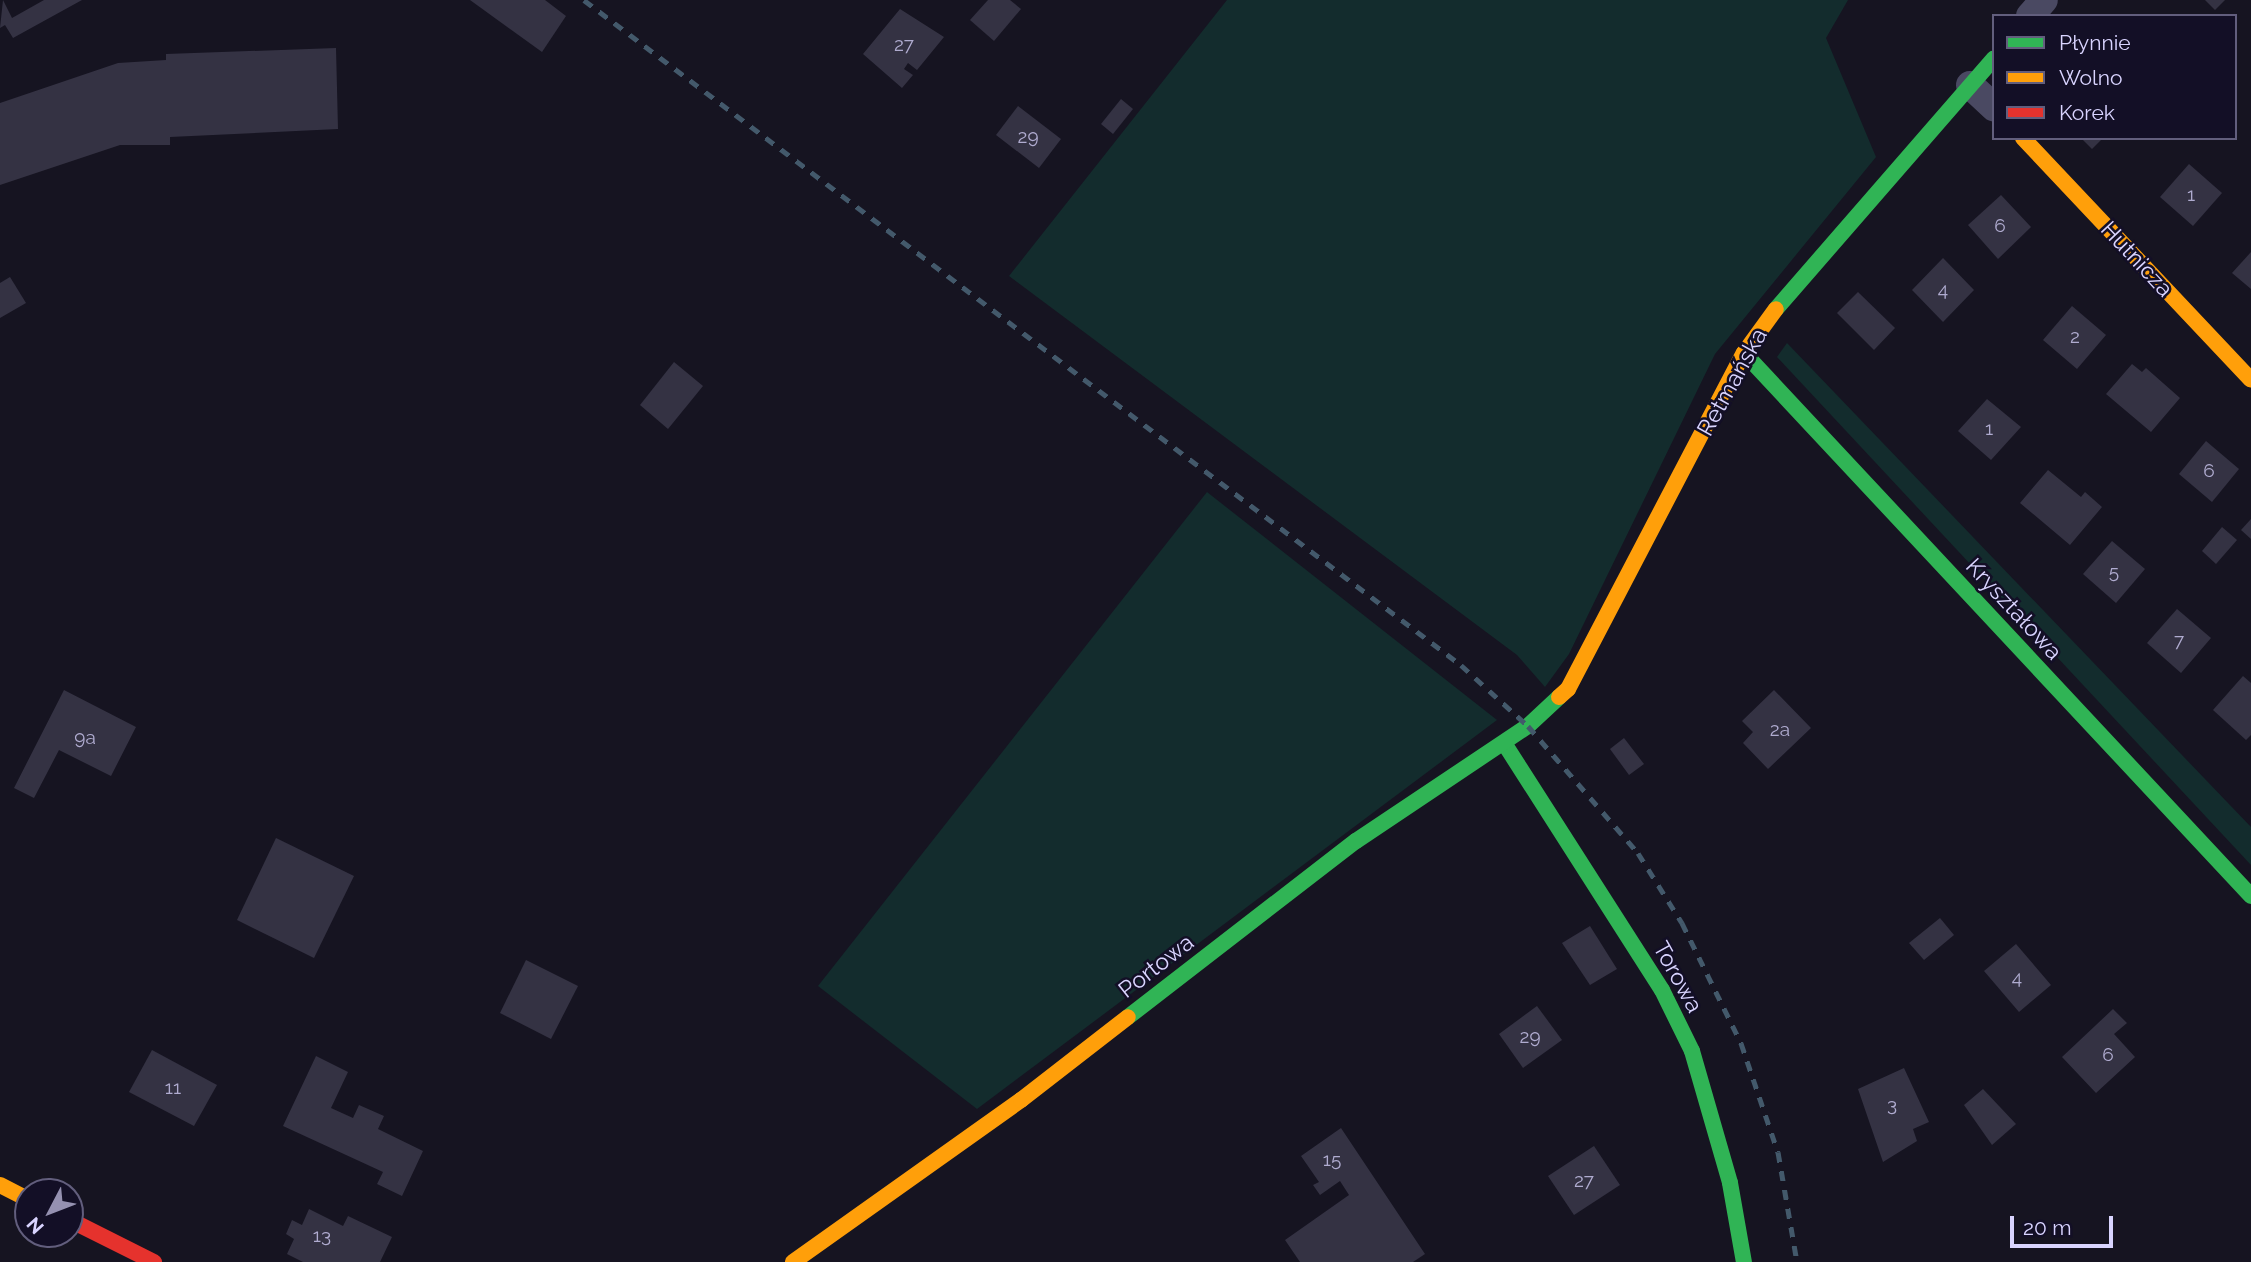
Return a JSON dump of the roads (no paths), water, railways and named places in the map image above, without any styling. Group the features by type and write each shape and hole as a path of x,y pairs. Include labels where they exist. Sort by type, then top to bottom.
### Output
{"street":[{"path":"2032,14 2044,0"},
{"name":"Retmańska","path":"1548,709 1581,668 1744,353 1767,319 1992,60"},
{"path":"1970,85 1992,105"},
{"name":"Hutnicza","path":"2026,140 2251,380"},
{"name":"Kryształowa","path":"1744,353 2251,896"},
{"name":"Portowa","path":"793,1262 1021,1100 1356,841 1504,743 1548,709"},
{"name":"Torowa","path":"1504,743 1662,990 1692,1051 1721,1148 1744,1262"},
{"path":"84,1227 155,1262"}],"railway":[{"path":"584,0 1461,665 1528,726 1638,853 1682,923 1741,1043 1778,1152 1797,1262"}]}
